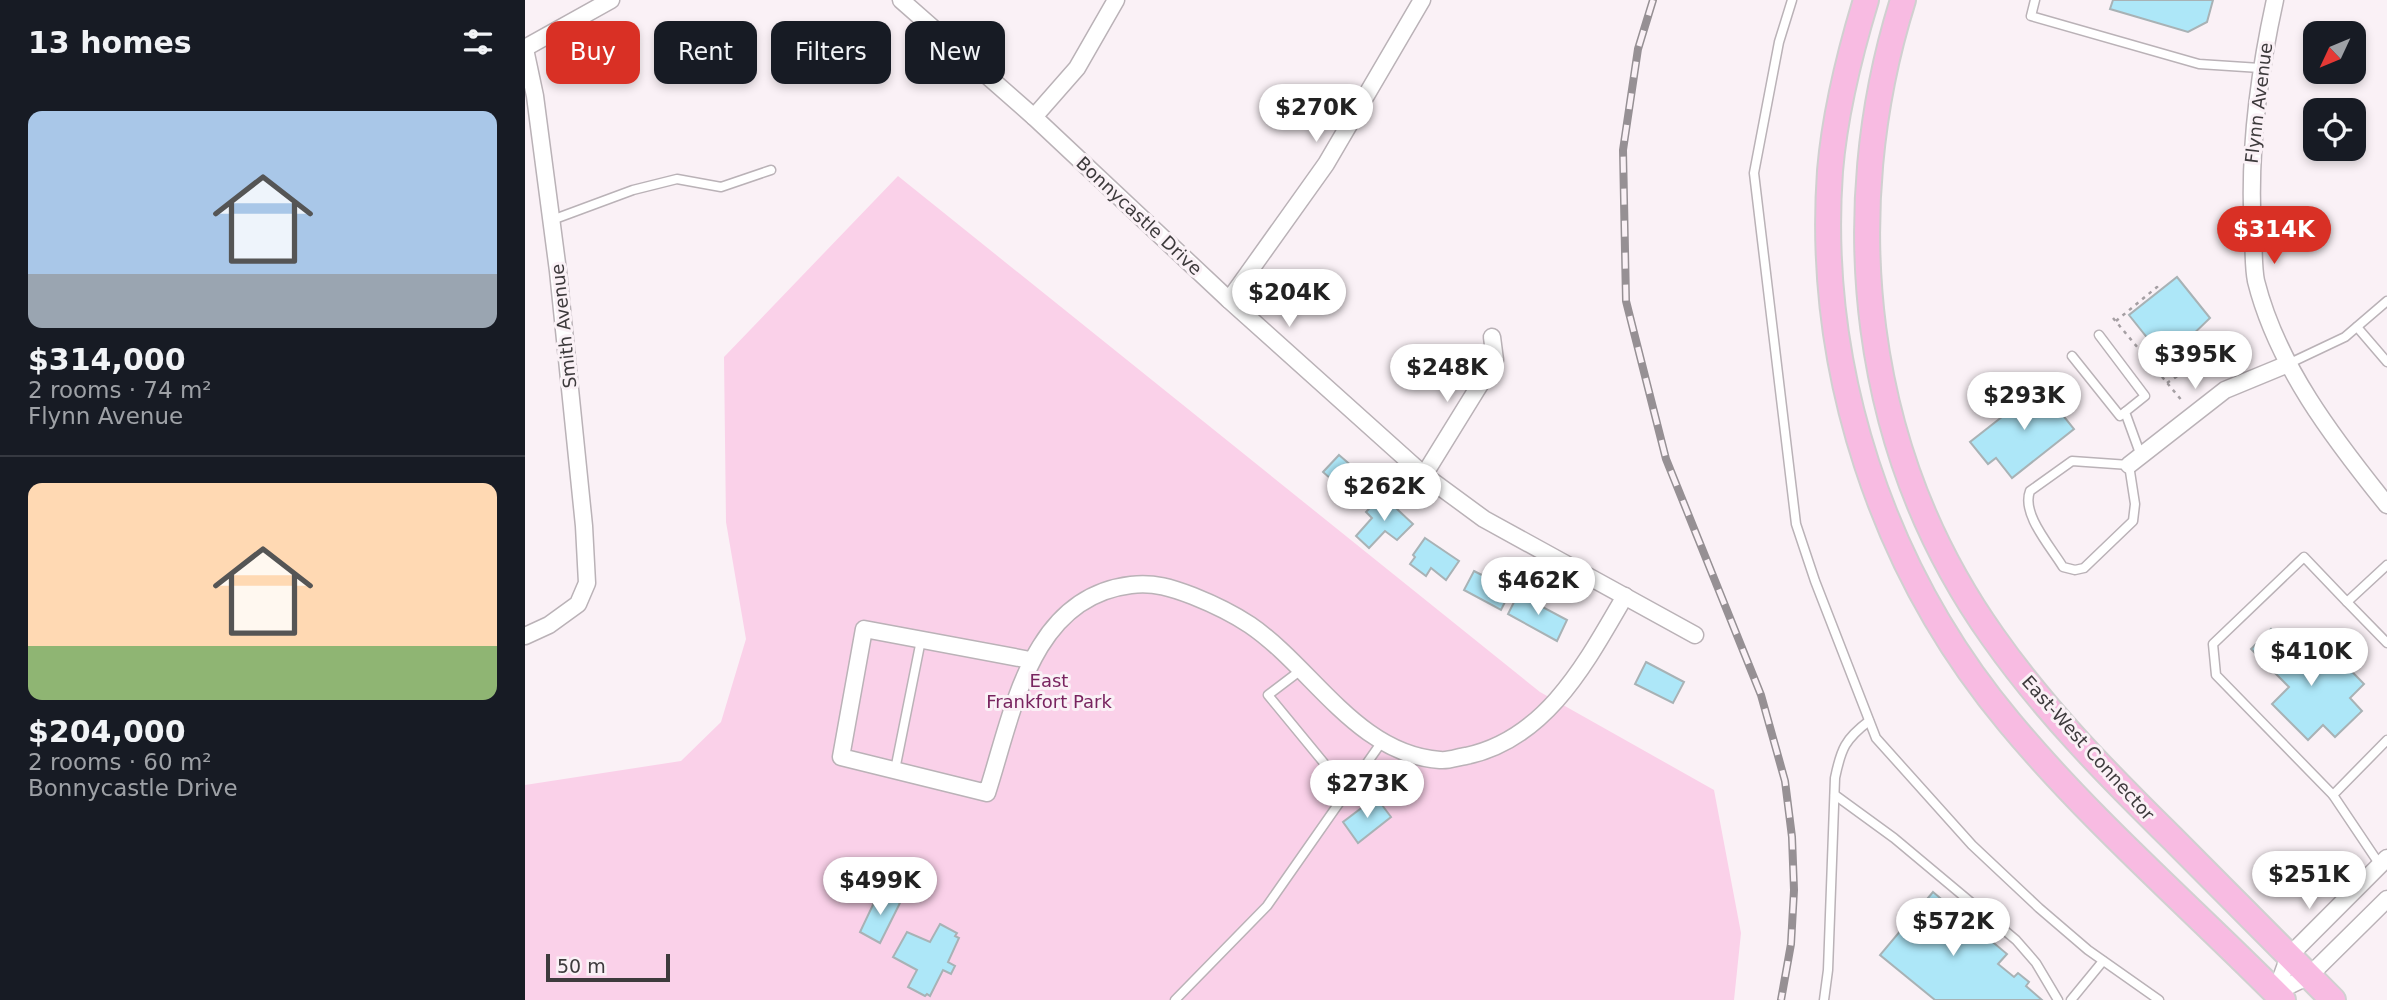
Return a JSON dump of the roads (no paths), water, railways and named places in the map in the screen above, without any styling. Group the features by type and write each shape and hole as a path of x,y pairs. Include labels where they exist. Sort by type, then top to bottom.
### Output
{"main road":[{"path":"1866,0 1850,55 1831,169 1830,285 1848,400 1884,514 1938,621 2007,720 2089,811 2275,997"},
{"name":"East-West Connector","path":"1903,0 1875,116 1866,194 1865,246 1875,347 1885,397 1916,495 1963,590 2024,679 2097,761 2333,1000"}],"street":[{"path":"525,48 611,0"},
{"name":"Bonnycastle Drive","path":"901,0 1034,117 1229,300 1424,475 1484,519 1695,635"},
{"path":"1034,117 1077,68 1116,0"},
{"path":"1229,300 1326,164 1422,0"},
{"name":"Flynn Avenue","path":"2275,0 2260,68 2250,183 2256,280 2288,363 2344,452 2387,505"},
{"name":"Smith Avenue","path":"525,48 535,96 552,220 584,526 587,583 578,604 549,625 525,636"},
{"path":"1424,475 1495,360 1492,337"},
{"path":"2135,460 2225,390 2288,363"},
{"path":"1030,660 864,629 841,757 986,793 1030,660 1070,610 1093,596 1125,586 1149,583 1214,604 1251,626 1381,743 1442,761 1479,753 1516,737 1560,697 1583,668 1625,596"},
{"path":"2275,997 2289,956 2384,862"},
{"path":"2275,997 2309,976 2387,899"}],"lane":[{"path":"1792,0 1779,42 1754,173 1796,524 1876,738 1972,845 2039,908 2103,961 2159,1000"},
{"path":"2035,0 2031,16 2199,64 2260,68"},
{"path":"552,220 633,190 677,179 721,187 771,170"},
{"path":"2288,363 2345,337 2387,301"},
{"path":"2357,327 2387,362"},
{"path":"2072,356 2120,416 2145,396 2098,335"},
{"path":"2125,412 2135,460 2133,521 2084,568 2075,570 2063,566 2031,513 2027,499 2030,491 2072,461 2135,460"},
{"path":"2384,862 2333,795 2216,675 2213,644 2304,557 2387,643"},
{"path":"2347,602 2387,565"},
{"path":"895,770 921,640"},
{"path":"1301,670 1268,695 1347,791"},
{"path":"1824,1000 1828,970 1835,796 1841,751 1851,734 1869,721"},
{"path":"2333,795 2387,740"},
{"path":"1175,1000 1267,906 1381,743"},
{"path":"1835,796 1894,838 2016,940 2036,963 2058,1000"},
{"path":"2071,1000 2103,961"}],"railway":[{"path":"1653,0 1638,49 1623,150 1626,301 1666,459 1761,695 1785,781 1792,837 1794,890 1791,944 1781,1000"}],"park label":[{"name":"East Frankfort Park","path":"1049,691"}]}
